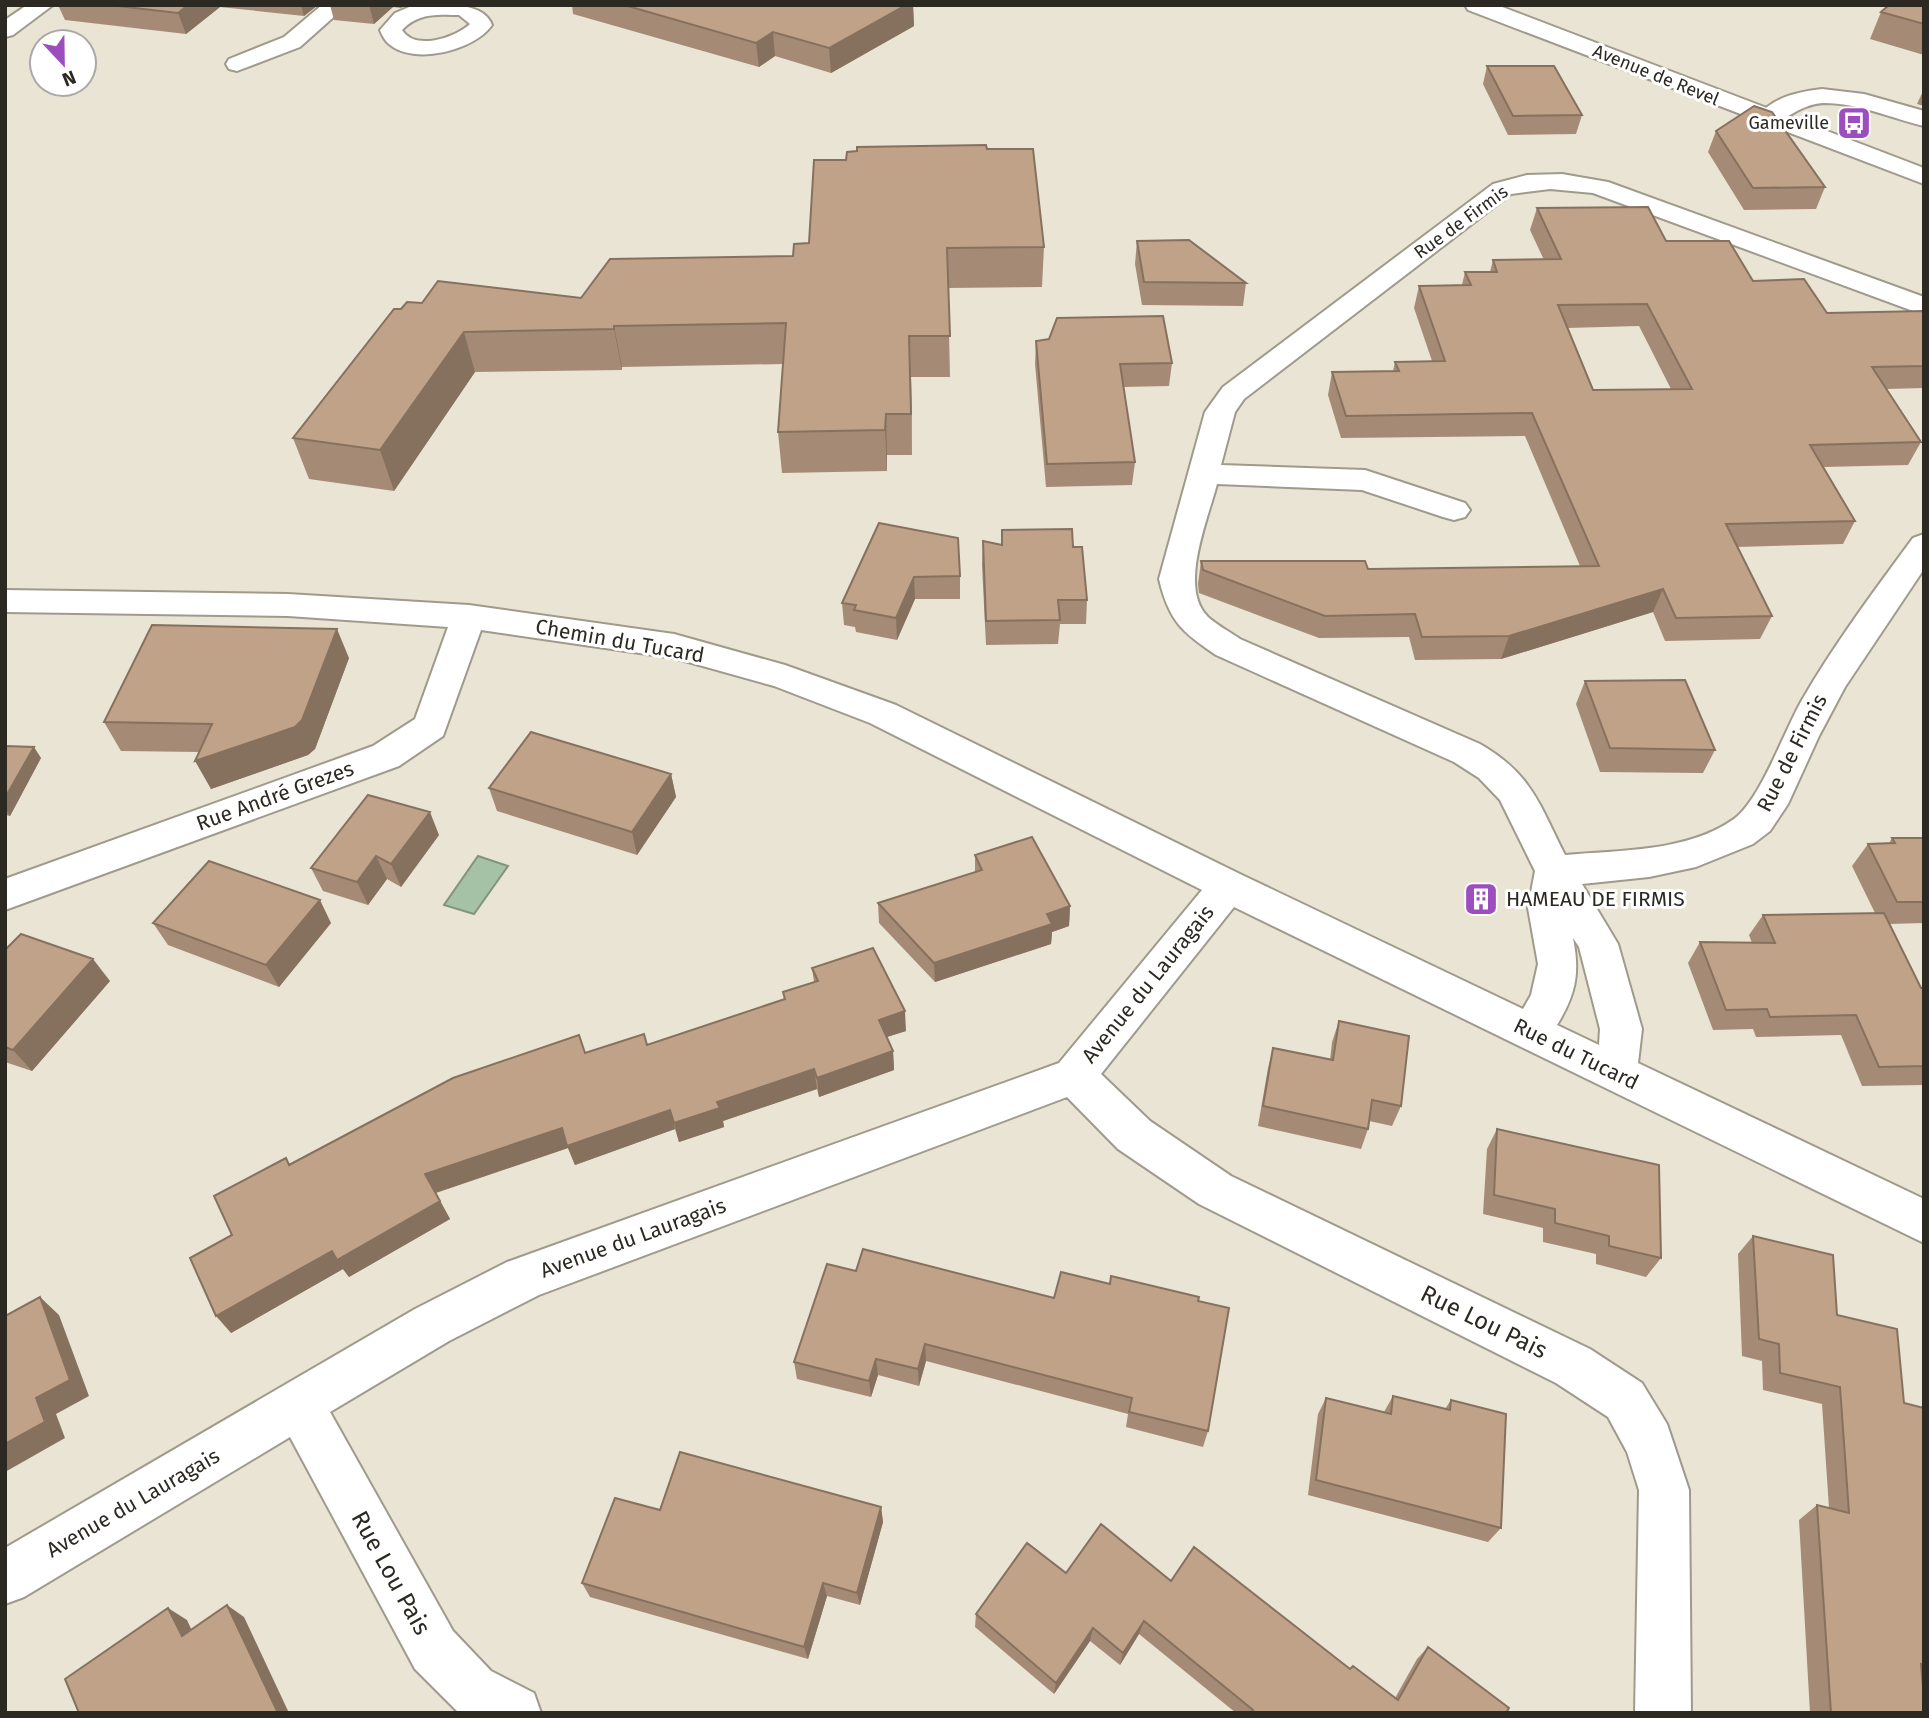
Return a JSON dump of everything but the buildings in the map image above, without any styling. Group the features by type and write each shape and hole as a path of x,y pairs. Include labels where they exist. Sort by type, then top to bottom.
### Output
{"street":[{"path":"5,30 42,5"},
{"name":"Avenue de Revel","path":"1476,5 1773,114 1924,177"},
{"path":"372,20 394,23 412,13 439,8 486,12 481,24 468,37 448,44 424,47 399,42 392,36 394,23"},
{"path":"237,64 292,42 341,13"},
{"path":"1773,114 1788,102 1801,99 1853,98 1924,119"},
{"name":"Avenue de Revel","path":"1773,114 1924,156"},
{"name":"Rue de Firmis","path":"1614,1073 1620,1052 1621,1029 1598,944 1554,871 1514,791 1492,768 1467,753 1228,646 1195,624 1181,601 1176,579 1179,558 1205,474 1220,412 1233,393 1502,189 1522,182 1571,181 1599,187 1924,307"},
{"path":"1205,474 1365,480 1454,510"},
{"name":"Rue de Firmis","path":"1554,871 1672,859 1710,848 1742,833 1766,813 1806,720 1835,672 1924,545"},
{"name":"Chemin du Tucard","path":"5,601 288,605 469,617 674,646 785,677 883,714 1228,886"},
{"name":"Rue André Grezes","path":"5,895 386,756 430,727 469,617"},
{"path":"1531,1032 1551,999 1558,964 1548,908 1554,871"},
{"name":"Rue du Tucard","path":"1228,886 1924,1222"},
{"name":"Avenue du Lauragais","path":"5,1578 432,1325 524,1278 1074,1076 1228,886"},
{"name":"Rue Lou Pais","path":"1074,1076 1134,1135 1215,1190 1573,1366 1625,1400 1649,1442 1664,1490 1662,1713"},
{"name":"Rue Lou Pais","path":"299,1405 434,1650 472,1690 514,1713"}],"shaded area":[{"path":"478,856 508,866 474,914 444,905"}],"place":[{"name":"Gameville","path":"1854,123"},
{"name":"HAMEAU DE FIRMIS","path":"1481,899"}]}
